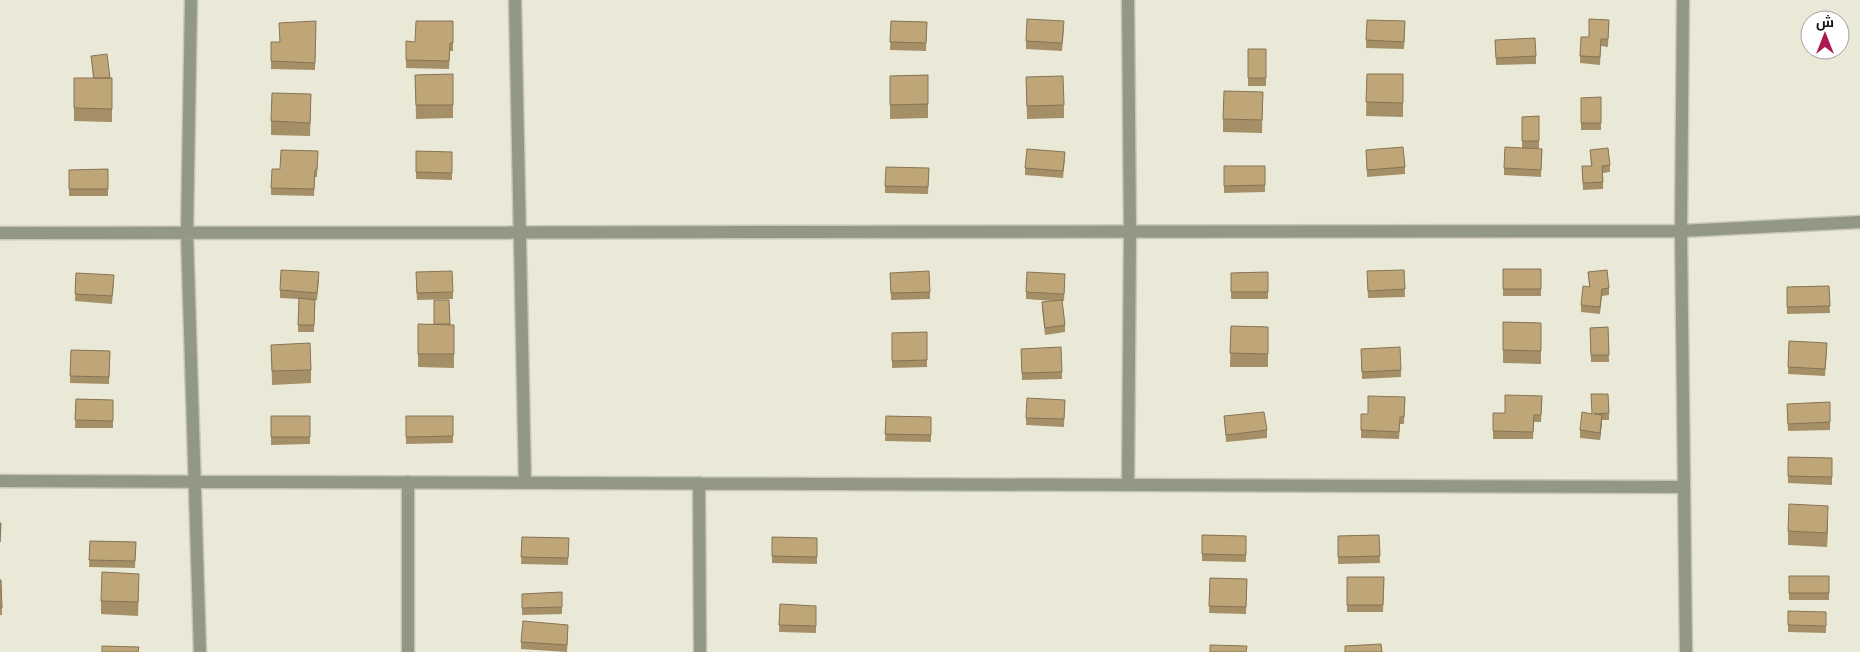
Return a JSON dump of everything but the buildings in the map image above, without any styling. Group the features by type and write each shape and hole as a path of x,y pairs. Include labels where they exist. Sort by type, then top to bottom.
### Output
{"street":[{"path":"191,0 187,233 200,652"},
{"path":"515,0 525,483"},
{"path":"1128,0 1130,233 1128,485"},
{"path":"1683,0 1681,230 1686,652"},
{"path":"0,233 1130,233 1681,230 1860,222"},
{"path":"0,481 1683,487"},
{"path":"408,482 408,652"},
{"path":"699,483 700,652"}]}
